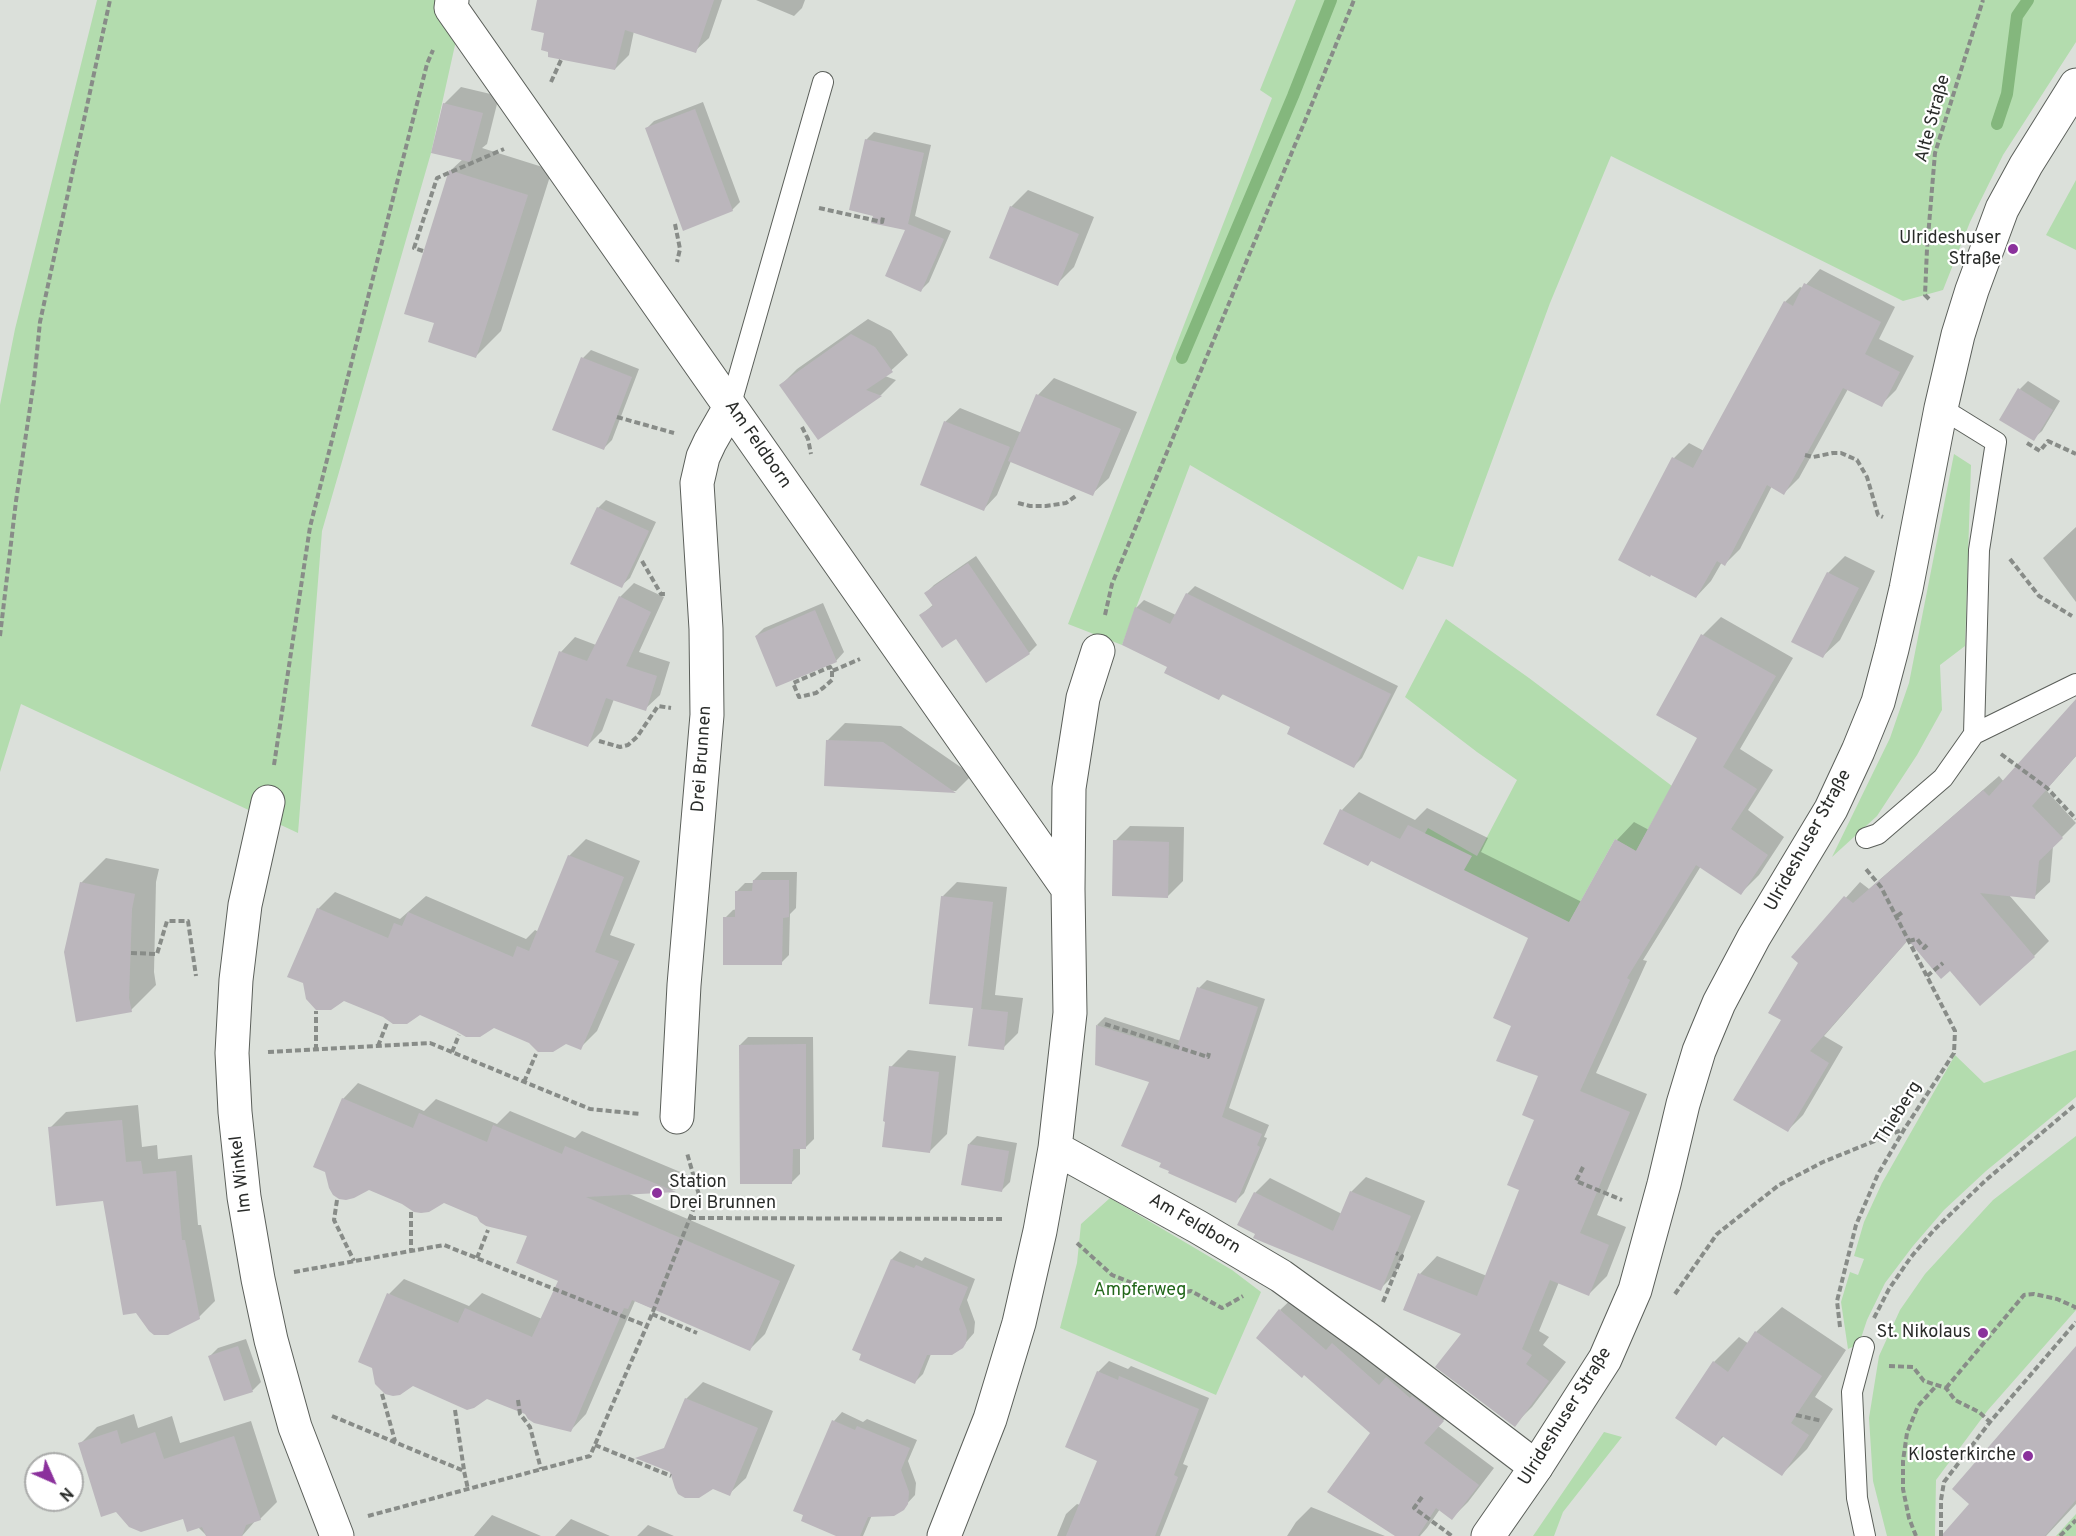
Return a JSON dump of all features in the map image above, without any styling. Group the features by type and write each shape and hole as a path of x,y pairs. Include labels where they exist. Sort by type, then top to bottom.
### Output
{"street":[{"name":"Am Feldborn","path":"452,4 539,134 1068,889"},
{"name":"Ulrideshuser Straße","path":"1488,1536 1536,1467 1605,1359 1635,1290 1699,1051 1719,1003 1754,937 1831,809 1878,702 1904,599 1941,408 1958,335 2002,209 2026,165 2076,85"},
{"name":"Drei Brunnen","path":"677,1118 684,985 707,714 706,629 697,483 703,457 730,407"},
{"path":"944,1536 990,1419 1019,1323 1040,1231 1055,1148 1070,1013 1069,788 1083,698 1098,651"},
{"name":"Im Winkel","path":"268,802 245,905 236,980 232,1053 235,1112 244,1197 258,1279 272,1340 296,1427 337,1536"},
{"name":"Am Feldborn","path":"1055,1148 1281,1276 1536,1467"}],"lane":[{"path":"730,407 823,82"},
{"path":"1941,408 1996,442 1979,550 1974,734"},
{"path":"1866,838 1878,834 1943,778 1974,734 2076,684"},
{"path":"1864,1347 1852,1392 1857,1498 1865,1536"}],"path":[{"path":"0,636 40,322 110,0"},
{"path":"1098,651 1112,584 1354,0"},
{"name":"Alte Straße","path":"1927,249 1935,153 1983,0"},
{"path":"268,802 310,527 427,64 452,4"},
{"path":"423,251 414,248 437,178 539,134"},
{"path":"789,202 882,222 883,218"},
{"path":"617,417 668,431"},
{"path":"1996,442 2024,441 2040,451 2048,441 2076,454"},
{"path":"1805,455 1813,458 1833,453 1851,456 1863,468 1878,515 1918,526"},
{"path":"1018,503 1046,506 1066,503 1077,495"},
{"path":"1979,550 2006,553 2039,596 2072,616"},
{"path":"830,667 832,671 832,680 823,688 816,693 799,697 793,683 806,676 830,667"},
{"path":"599,741 620,747 628,745 637,737 658,706 707,714"},
{"path":"1974,734 2047,788 2076,819"},
{"name":"Thieberg","path":"1840,1332 1838,1301 1856,1225 1878,1174 1954,1053 1955,1030 1881,887 1865,869"},
{"path":"1897,916 1904,911"},
{"path":"131,952 158,954 167,921 189,921 196,976 236,980"},
{"path":"1909,941 1917,939 1924,948 1927,945"},
{"path":"1927,976 1942,963"},
{"path":"316,1011 316,1050"},
{"path":"1070,1013 1208,1057 1209,1053"},
{"path":"378,1046 387,1023"},
{"path":"452,1052 459,1035"},
{"path":"298,1051 430,1043 590,1109 677,1118 699,1195 647,1326 590,1456 389,1510"},
{"path":"524,1082 536,1054"},
{"path":"1864,1347 1874,1318 1889,1290 1911,1257 1934,1230 1986,1180 2076,1104"},
{"path":"1674,1296 1717,1234 1779,1185 1823,1162 1905,1128"},
{"path":"1582,1167 1576,1181 1656,1214"},
{"path":"337,1200 334,1220 354,1262"},
{"path":"411,1212 411,1251"},
{"path":"690,1218 1001,1218 1079,1244 1112,1275 1165,1296 1191,1292 1222,1308 1241,1297"},
{"path":"477,1258 488,1230"},
{"path":"305,1270 444,1245 647,1326"},
{"path":"1368,1339 1402,1256 1396,1253"},
{"path":"1946,1388 2025,1295 2034,1294 2056,1299 2075,1307 2076,1311"},
{"path":"652,1314 697,1333"},
{"path":"1941,1536 1941,1500 1944,1482 1990,1422 2076,1322"},
{"path":"1893,1367 1913,1367 1924,1381 1946,1388 1955,1400 1979,1412 1990,1422"},
{"path":"1916,1536 1909,1518 1903,1489 1907,1433 1918,1406 1937,1385"},
{"path":"382,1394 396,1442"},
{"path":"518,1400 520,1414 530,1427 541,1469"},
{"path":"455,1410 468,1489"},
{"path":"296,1427 331,1415 464,1471"},
{"path":"595,1445 671,1476"},
{"path":"1422,1497 1414,1508 1452,1536"},
{"path":"2060,1536 2076,1520"}],"green space":[{"path":"97,0 465,0 431,153 322,531 298,833 21,704 0,772 0,405 15,329"},
{"path":"1296,0 2076,0 2076,42 2003,155 1970,222 1943,290 1903,301 1611,156 1550,303 1453,567 1418,556 1403,590 1190,465 1122,645 1068,624 1272,98 1260,90"},
{"path":"2076,180 2076,250 2046,235"},
{"path":"1954,454 1971,465 1965,646 1940,665 1942,710 1917,755 1877,816 1832,857 1890,738 1909,683"},
{"path":"1446,619 1529,678 1672,786 1636,851 1615,839 1567,926 1417,847 1428,828 1477,856 1517,780 1405,697"},
{"path":"2076,1050 2076,1097 1986,1171 1944,1210 1885,1283 1867,1320 1859,1344 1848,1349 1841,1302 1850,1272 1858,1275 1864,1259 1854,1256 1864,1222 1882,1183 1955,1055 1984,1083"},
{"name":"St. Nikolaus","path":"2076,1136 2076,1310 1988,1410 1936,1480 1935,1536 1887,1536 1873,1481 1869,1418 1879,1356 1900,1310 1925,1274 1993,1200"},
{"name":"Ampferweg","path":"1110,1198 1232,1270 1261,1292 1216,1395 1060,1328 1077,1263 1081,1224"},
{"path":"1604,1432 1622,1437 1563,1512 1554,1536 1533,1536"},
{"path":"2076,1514 2076,1536 2056,1536"}],"building":[{"path":"537,0 714,0 696,53 625,30 615,70 548,57 548,52 541,50 544,33 531,30"},
{"path":"443,103 483,113 470,162 431,153"},
{"path":"695,109 733,211 683,231 645,128"},
{"path":"865,139 924,153 908,224 944,239 921,292 885,276 905,230 871,223 873,216 849,210"},
{"path":"449,170 528,195 476,358 428,342 434,323 404,314"},
{"path":"1010,206 1079,234 1058,286 989,258"},
{"path":"1804,283 1881,322 1865,354 1900,372 1882,407 1843,388 1784,495 1767,485 1725,566 1717,561 1696,598 1618,560 1672,457 1693,468 1784,301 1793,306"},
{"path":"851,334 875,347 893,372 866,390 882,396 818,440 779,385"},
{"path":"581,357 632,377 604,450 552,430"},
{"path":"2018,388 2053,410 2034,441 1999,420"},
{"path":"1036,394 1121,429 1093,496 1008,461"},
{"path":"944,421 1010,447 984,511 920,485"},
{"path":"597,507 649,531 622,588 570,564"},
{"path":"968,563 1030,654 986,683 956,639 942,648 919,615 933,606 924,593"},
{"path":"1827,572 1859,588 1823,658 1791,642"},
{"path":"1186,593 1391,694 1354,768 1287,734 1290,727 1222,694 1219,700 1164,673 1167,667 1122,645 1135,607 1170,624"},
{"path":"619,596 651,612 626,666 657,676 646,711 606,698 588,747 531,726 559,651 587,661"},
{"path":"815,610 837,662 776,687 755,636"},
{"path":"1701,634 1776,676 1723,767 1757,789 1731,829 1768,855 1741,895 1696,865 1627,978 1630,980 1580,1091 1630,1112 1580,1233 1609,1245 1589,1296 1550,1280 1522,1349 1532,1355 1526,1364 1549,1381 1515,1427 1435,1367 1461,1334 1403,1310 1418,1273 1477,1296 1519,1190 1507,1185 1534,1120 1522,1115 1538,1076 1496,1061 1511,1026 1493,1018 1528,938 1371,861 1368,866 1323,844 1340,809 1400,839 1408,825 1472,856 1464,870 1569,922 1615,839 1636,851 1697,738 1656,715"},
{"path":"2076,699 2076,756 2032,806 2063,838 2039,861 2035,899 1980,893 2035,957 1980,1006 1950,971 1941,979 1908,940 1810,1051 1829,1063 1788,1132 1733,1100 1781,1020 1768,1013 1798,963 1791,957 1844,896 1853,903 1983,790 1989,796"},
{"path":"826,740 883,742 956,793 824,786"},
{"path":"1113,840 1169,842 1168,898 1112,896"},
{"path":"568,855 624,877 595,952 619,961 581,1050 566,1044 553,1052 538,1052 529,1043 494,1028 480,1037 466,1037 420,1015 407,1024 393,1024 383,1017 344,1001 331,1010 316,1010 306,999 303,983 287,977 317,908 388,938 394,923 402,926 408,912 513,957 517,946 529,951"},
{"path":"753,880 789,880 789,917 783,918 782,965 723,965 723,917 735,917 735,891 752,891"},
{"path":"80,882 135,894 132,909 129,998 132,1012 76,1022 64,952"},
{"path":"941,896 993,902 981,1009 1008,1012 1004,1050 968,1046 973,1008 929,1004"},
{"path":"1197,987 1258,1007 1222,1117 1262,1134 1257,1145 1260,1147 1236,1203 1168,1173 1169,1171 1159,1167 1161,1163 1121,1146 1149,1082 1095,1065 1096,1025 1176,1050"},
{"path":"806,1044 806,1149 793,1149 792,1184 740,1184 739,1045"},
{"path":"889,1066 939,1072 930,1153 882,1147"},
{"path":"342,1098 413,1128 419,1113 487,1142 493,1125 562,1154 565,1146 676,1192 586,1197 780,1281 750,1351 632,1300 628,1309 624,1308 571,1432 534,1423 525,1414 487,1399 467,1410 413,1386 400,1395 385,1394 375,1384 372,1368 358,1362 387,1293 458,1323 465,1308 532,1337 558,1281 516,1263 527,1236 486,1226 477,1217 444,1203 429,1212 421,1213 414,1212 402,1204 369,1190 346,1200 333,1195 325,1172 313,1167"},
{"path":"122,1120 126,1162 141,1161 143,1174 176,1171 182,1240 185,1240 200,1319 168,1335 154,1335 136,1313 123,1315 103,1201 56,1206 48,1127"},
{"path":"968,1144 1009,1151 1002,1192 961,1185"},
{"path":"1350,1191 1411,1216 1381,1291 1253,1238 1255,1234 1237,1225 1254,1192 1333,1231"},
{"path":"891,1259 914,1268 916,1265 968,1287 959,1309 967,1331 966,1343 963,1348 952,1355 927,1355 915,1384 859,1360 861,1354 852,1350"},
{"path":"1279,1309 1326,1350 1332,1343 1379,1385 1386,1377 1410,1398 1412,1396 1444,1421 1424,1443 1479,1485 1452,1520 1436,1508 1418,1536 1395,1536 1327,1492 1370,1433 1304,1375 1302,1378 1256,1338"},
{"path":"1755,1331 1822,1376 1791,1423 1809,1435 1782,1476 1722,1436 1716,1446 1675,1418 1713,1361 1728,1372"},
{"path":"238,1346 253,1392 224,1401 208,1356"},
{"name":"Klosterkirche","path":"2076,1346 2076,1500 2045,1536 1941,1536 1969,1504 1952,1489"},
{"path":"1097,1371 1118,1380 1119,1376 1199,1409 1174,1475 1178,1477 1155,1536 1066,1536 1097,1461 1065,1447"},
{"path":"685,1398 758,1428 730,1496 713,1489 699,1498 685,1498 678,1494 670,1472 635,1458 664,1448"},
{"path":"832,1420 855,1430 857,1426 910,1448 901,1470 909,1492 908,1504 904,1510 894,1516 868,1517 860,1536 836,1536 801,1521 803,1515 793,1511"},
{"path":"117,1430 121,1444 155,1432 164,1459 234,1436 261,1520 246,1525 242,1536 206,1536 202,1527 187,1532 183,1519 141,1532 129,1527 116,1512 101,1517 84,1462 84,1452 81,1452 78,1443"}],"waterway":[{"path":"1182,358 1293,96 1331,0"},
{"path":"1997,124 2007,94 2017,16 2028,0"}],"place":[{"name":"Ulrideshuser Straße","path":"2013,249"},
{"name":"Station Drei Brunnen","path":"657,1193"},
{"name":"St. Nikolaus","path":"1983,1333"},
{"name":"Klosterkirche","path":"2028,1456"}]}
